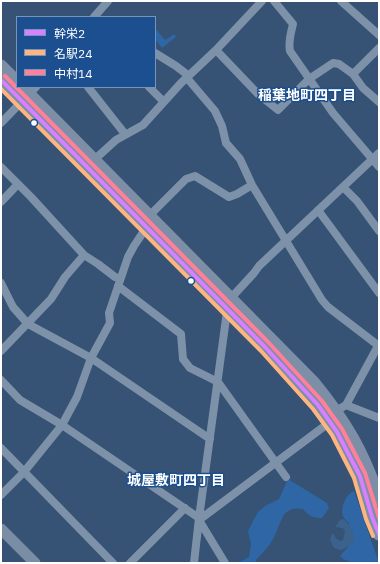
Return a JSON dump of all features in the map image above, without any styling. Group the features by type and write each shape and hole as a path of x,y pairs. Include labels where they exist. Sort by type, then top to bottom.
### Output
{"main road":[{"path":"1,66 16,81"},
{"path":"1,80 16,88"},
{"path":"17,88 27,93 94,160 147,222 231,298 314,383 338,412 352,434 369,472 379,500"},
{"path":"27,93 147,222 227,311 265,347 318,405 338,412"},
{"path":"338,412 344,443 360,476 379,534"}],"street":[{"path":"99,15 108,1"},
{"path":"274,1 294,24 288,46 290,51 333,113 379,167"},
{"path":"341,1 379,36"},
{"path":"94,160 116,140 144,125 188,77 216,50 257,3"},
{"path":"354,74 379,48"},
{"path":"216,50 258,94 278,110 308,79 333,63 339,64 354,74 363,88 379,102"},
{"path":"156,54 176,66 188,77 215,111 222,126 226,143 240,159 252,184 322,300 328,307 379,346 338,412 276,462 199,519"},
{"path":"89,88 125,134"},
{"path":"150,88 164,102"},
{"path":"1,123 27,93"},
{"path":"194,563 227,311 231,298 259,266 379,153"},
{"path":"1,167 84,256 88,257 181,334 183,359 190,368 218,382 286,477"},
{"path":"1,495 24,472 62,425 77,398 91,358 110,323 109,313 119,282 134,246 147,222 186,179 195,176 229,197 237,194 252,184"},
{"path":"1,202 18,184"},
{"path":"343,187 357,201 379,230"},
{"path":"318,210 378,290"},
{"path":"1,351 51,299 65,277 84,256"},
{"path":"1,283 13,307 28,324 91,358 210,439"},
{"path":"1,380 20,400 62,425 199,519 225,563"},
{"path":"338,412 379,418"},
{"path":"1,448 114,563"},
{"path":"130,563 185,508"},
{"path":"1,529 35,563"}],"shaded area":[{"path":"156,29 165,40 174,34 176,37 162,48 156,40"},
{"path":"288,479 327,503 329,508 322,518 311,516 303,509 291,509 284,515 271,542 256,560 256,563 238,563 249,557 251,544 248,531 258,512 265,506 279,499"},
{"path":"354,491 379,563 348,563 349,561 340,556 348,547 349,523 343,516 342,509 348,495"},
{"path":"343,519 352,528 355,538 352,544 341,550 334,548 330,540 332,534 334,533 336,538 341,541 343,540 345,530 335,527 340,520"}],"transit line":[{"name":"中村14","path":"5,76 16,87"},
{"name":"幹栄2","path":"1,80 265,347 318,405 337,432 360,476 372,517 379,534"},
{"name":"中村14","path":"17,88 269,343 322,401 342,429 365,473 379,518"},
{"name":"名駅24","path":"1,89 261,351 313,409 332,435 354,478 366,519 373,536"}],"district":[{"name":"稲葉地町四丁目","path":"307,96"},
{"name":"城屋敷町四丁目","path":"176,481"}]}
